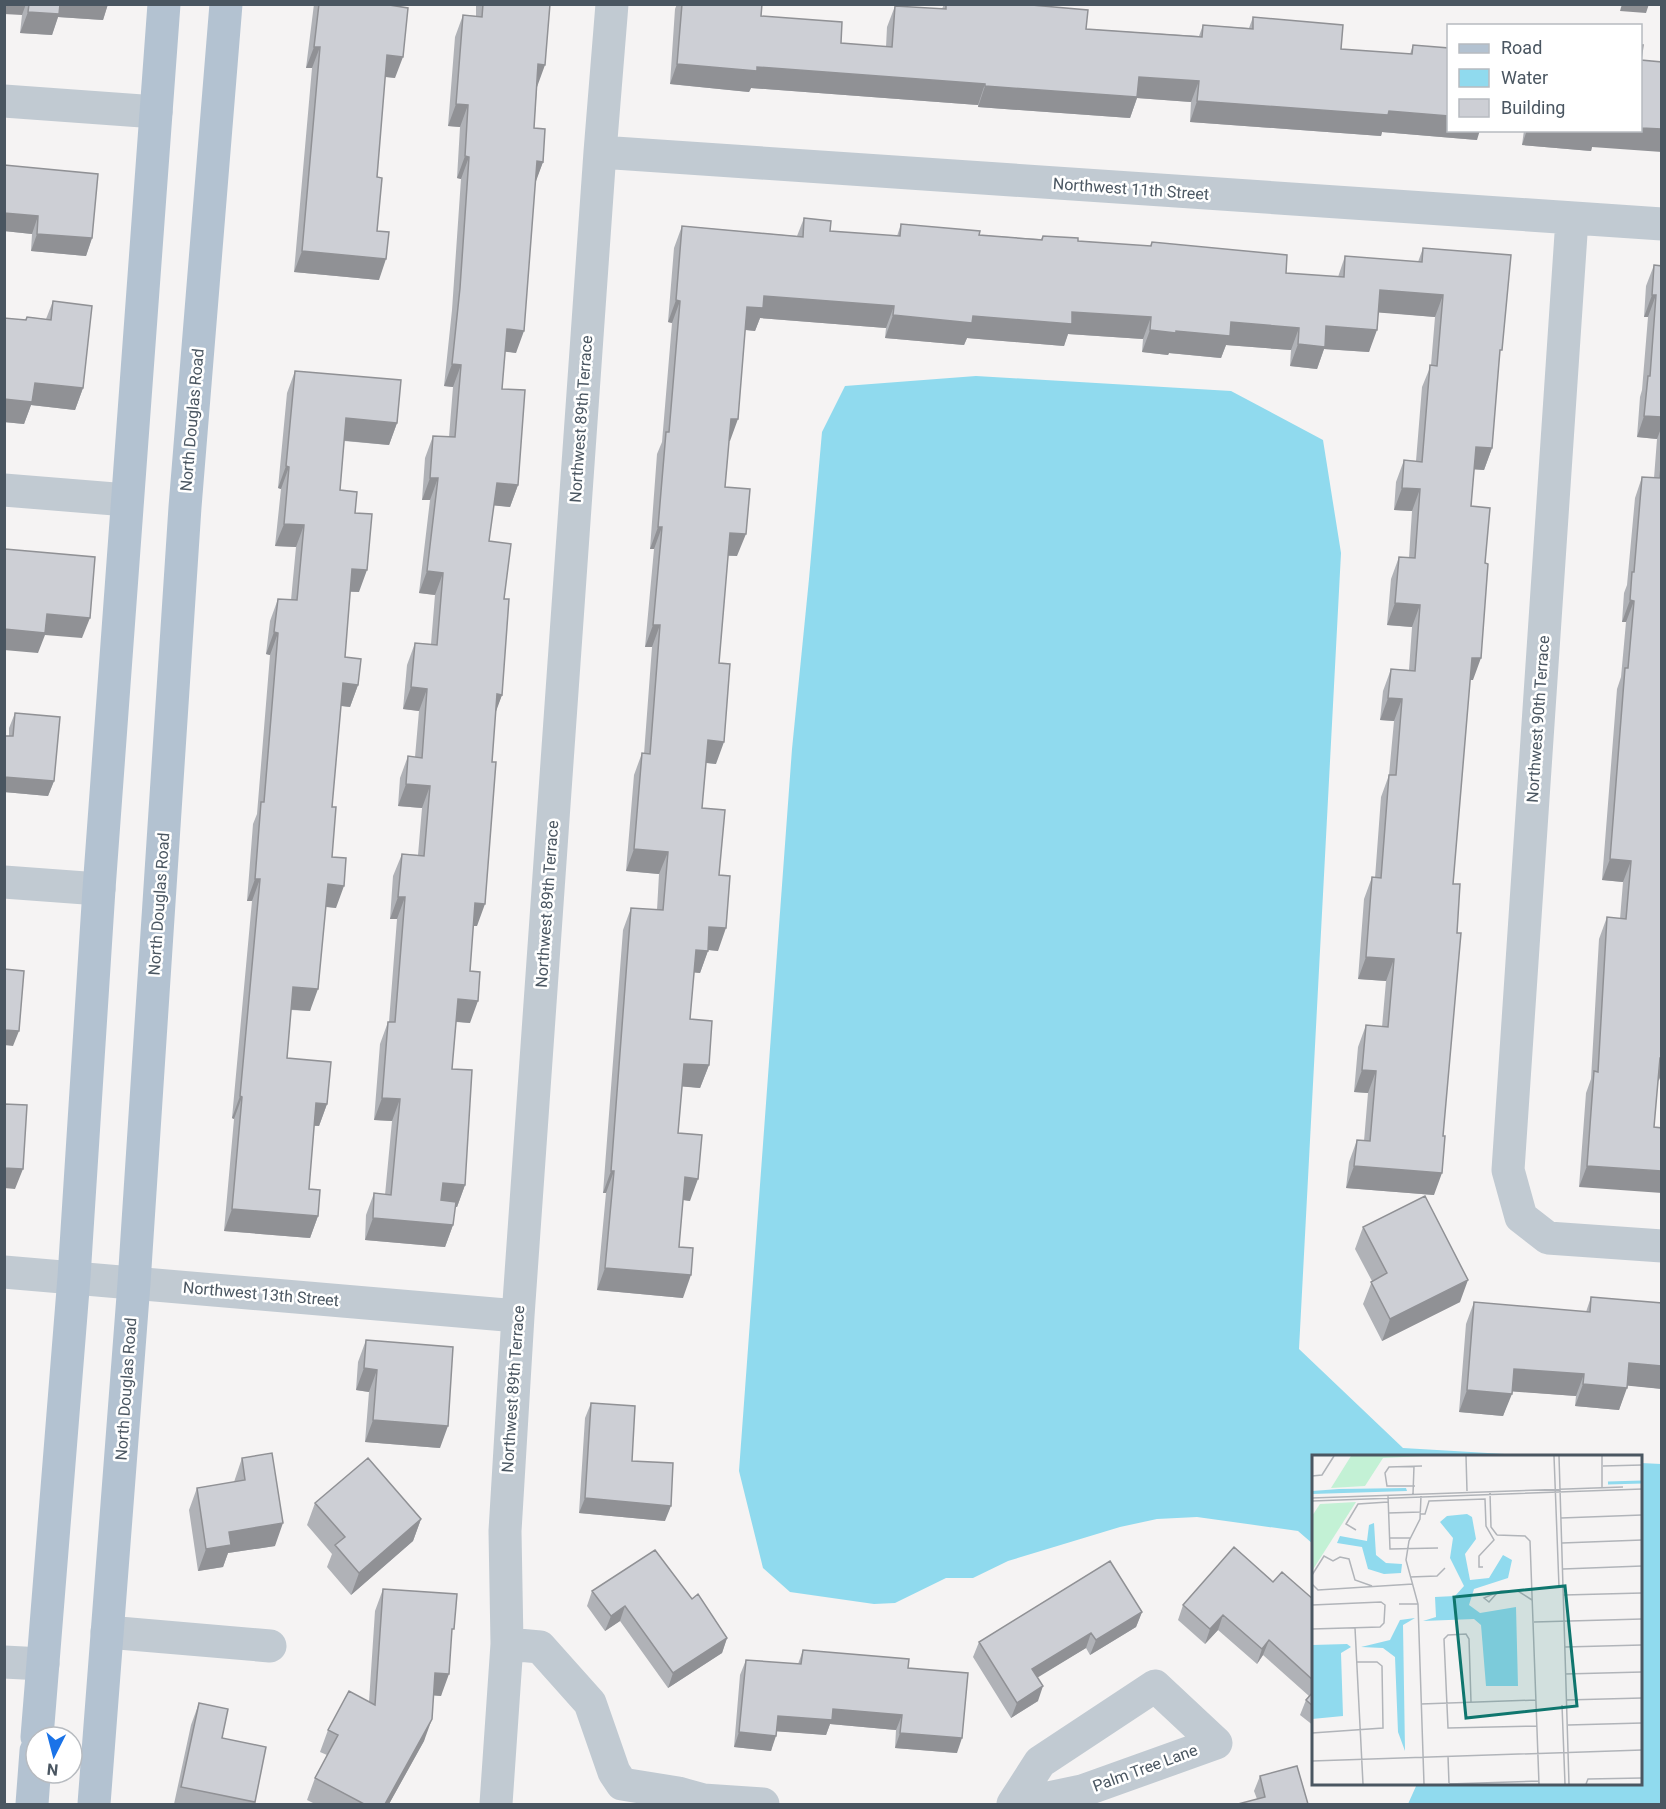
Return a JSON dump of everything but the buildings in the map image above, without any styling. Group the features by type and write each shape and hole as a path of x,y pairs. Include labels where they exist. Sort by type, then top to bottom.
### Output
{"main road":[{"path":"38,1725 74,1277 99,889 164,4"},
{"name":"North Douglas Road","path":"94,1804 134,1283 185,507 226,4"},
{"path":"32,1804 33,1785"}],"street":[{"name":"Northwest 89th Terrace","path":"496,1804 507,1644 505,1531 518,1316 612,4"},
{"path":"4,100 156,112"},
{"name":"Northwest 11th Street","path":"600,152 1662,224"},
{"name":"Northwest 90th Terrace","path":"1572,219 1508,1170 1521,1217 1548,1238 1662,1246"},
{"path":"4,490 127,500"},
{"path":"4,882 99,889"},
{"name":"Northwest 13th Street","path":"4,1272 518,1316"},
{"path":"107,1632 270,1646"},
{"path":"507,1644 540,1647 590,1703 614,1772 622,1784 678,1793 702,1802 763,1804"},
{"path":"4,1662 43,1664"},
{"name":"Palm Tree Lane","path":"1013,1804 1040,1762 1155,1686 1216,1743 1082,1791 1019,1804"}],"water":[{"path":"976,376 1231,391 1323,440 1341,553 1299,1349 1403,1448 1521,1455 1312,1455 1312,1543 1298,1531 1197,1517 1157,1519 1120,1527 1008,1561 973,1578 946,1578 895,1603 874,1604 790,1592 763,1568 739,1471 792,749 822,432 845,386"},
{"path":"1642,1463 1661,1464 1661,1804 1408,1804 1417,1785 1642,1785"}]}
